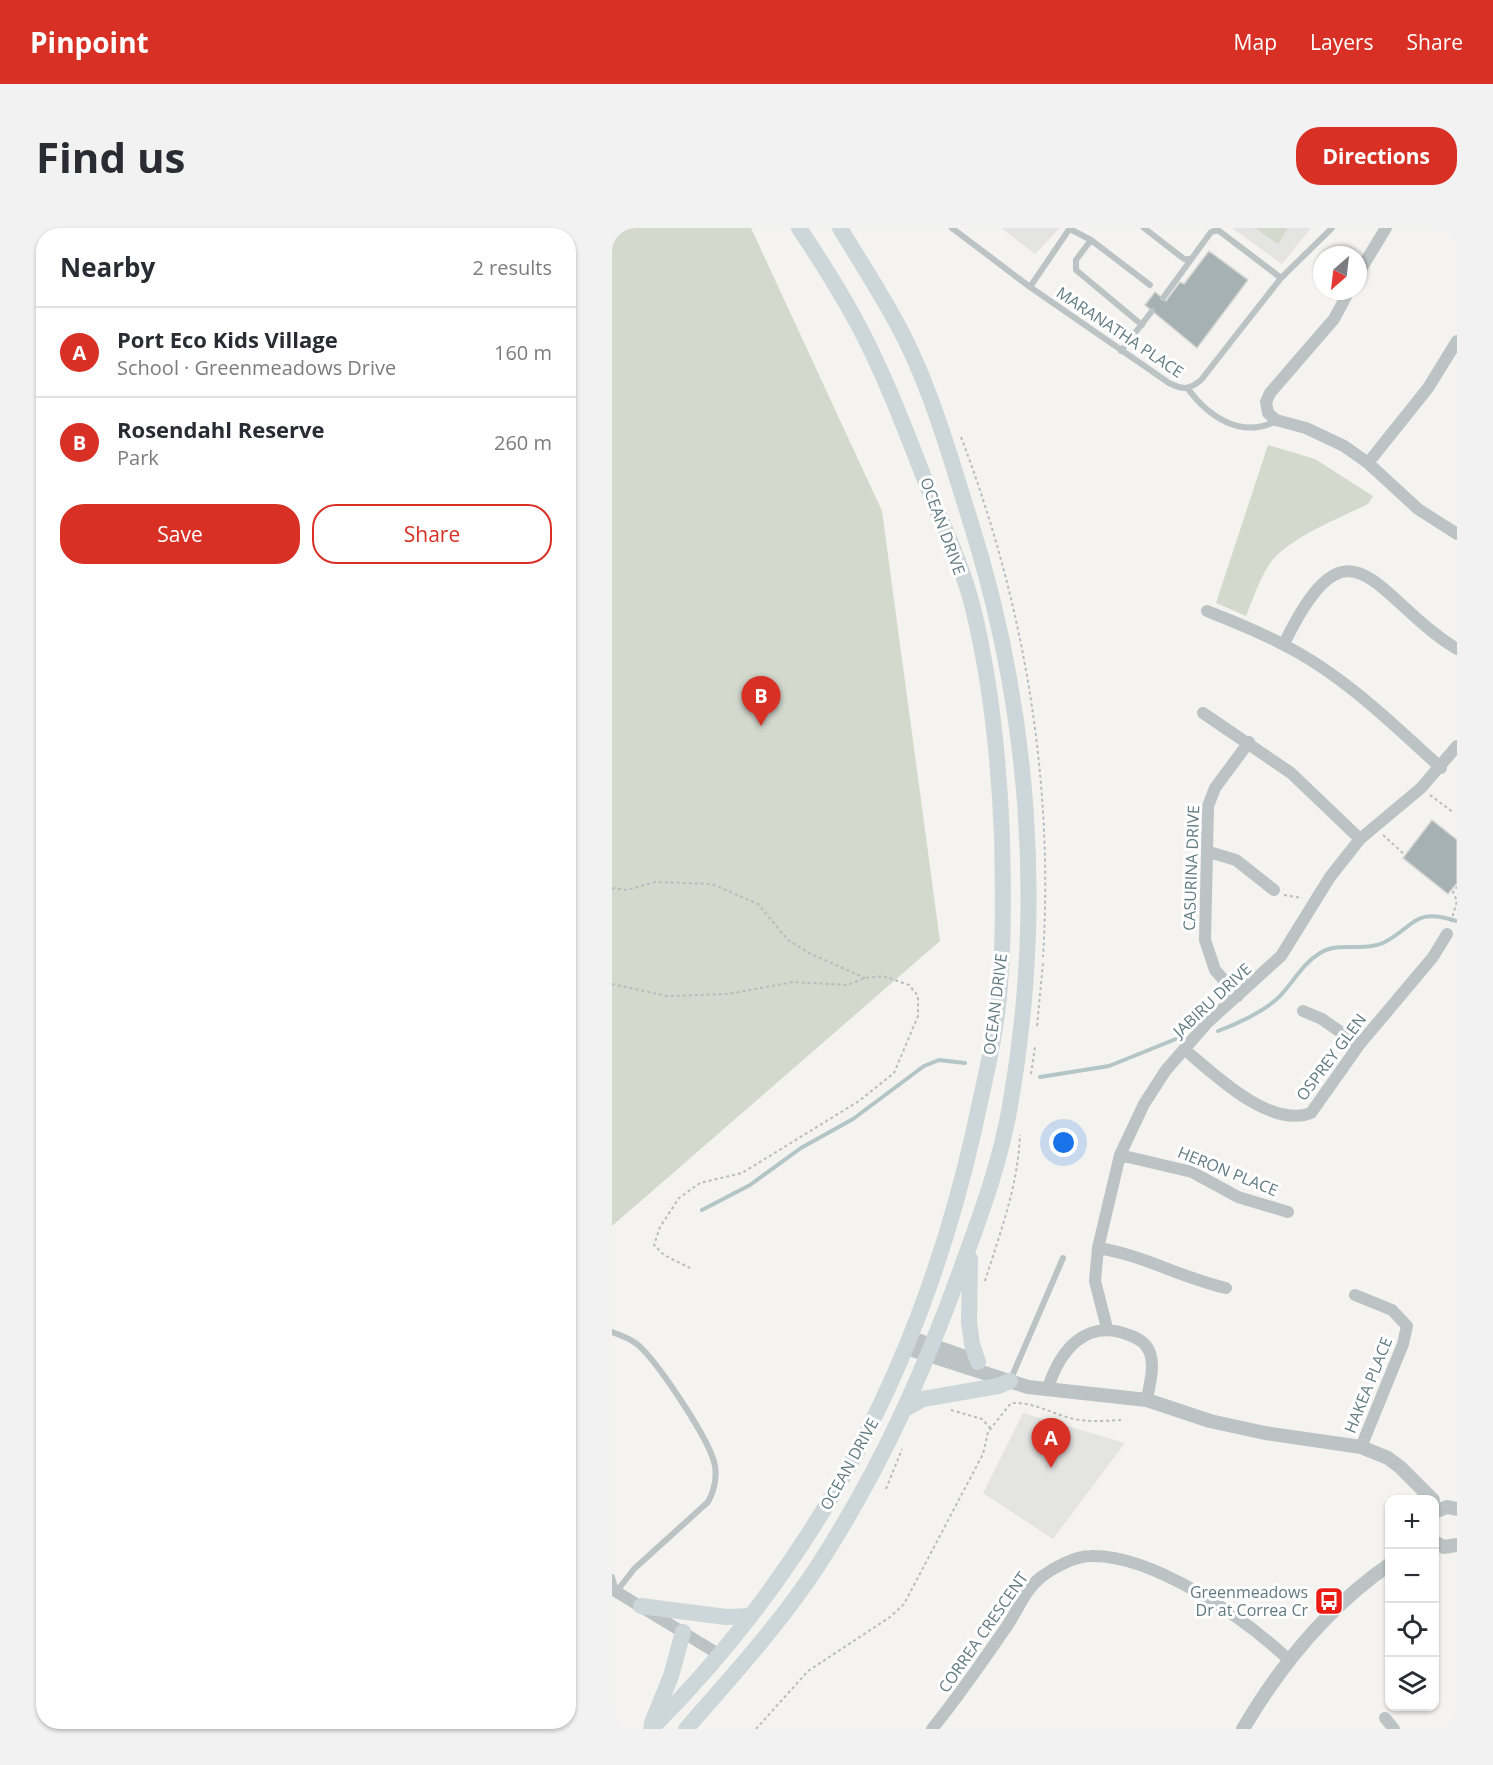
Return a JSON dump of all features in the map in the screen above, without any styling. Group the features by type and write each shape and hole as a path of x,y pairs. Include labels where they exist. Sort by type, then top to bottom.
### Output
{"main road":[{"name":"OCEAN DRIVE","path":"650,1729 720,1655 751,1616 833,1497 867,1434 909,1343 940,1260 961,1186 987,1072 999,999 1004,900 1000,791 991,712 973,608 952,545 880,370 856,322 799,228"},
{"name":"OCEAN DRIVE","path":"686,1729 740,1667 818,1566 889,1444 932,1351 997,1169 1010,1107 1021,1020 1029,883 1027,803 1021,750 987,574 947,448 906,341 840,228"},
{"path":"969,1247 969,1322 978,1362"},
{"path":"905,1410 923,1399 998,1386 1012,1377"},
{"path":"641,1606 726,1617 751,1616"},
{"path":"650,1729 671,1676 683,1632"},
{"path":"720,1655 740,1667"}],"street":[{"path":"1367,259 1386,228"},
{"path":"1344,300 1334,320 1270,393 1266,402 1268,413 1276,420 1306,428 1344,446 1368,463 1418,509 1457,534"},
{"path":"1368,463 1428,388 1457,341"},
{"path":"1284,644 1311,598 1328,578 1339,571 1349,569 1359,571 1375,581 1429,630 1457,649"},
{"path":"1207,611 1284,644 1358,695 1441,768"},
{"path":"1203,713 1249,742 1291,773 1360,839"},
{"name":"CASURINA DRIVE","path":"1238,996 1215,970 1205,940 1210,795 1249,742"},
{"name":"JABIRU DRIVE","path":"1107,1328 1095,1281 1098,1248 1120,1155 1144,1104 1184,1049 1207,1023 1281,956 1342,860 1360,839 1421,788 1441,768 1457,746"},
{"path":"1209,852 1236,860 1274,890"},
{"name":"OSPREY GLEN","path":"1184,1049 1230,1088 1254,1103 1281,1114 1303,1116 1317,1108 1359,1045 1410,987 1448,931"},
{"path":"1303,1011 1322,1020 1359,1045"},
{"name":"HERON PLACE","path":"1120,1155 1192,1172 1238,1197 1288,1212"},
{"path":"1098,1248 1120,1252 1200,1282 1226,1288"},
{"name":"HAKEA PLACE","path":"1354,1294 1392,1310 1407,1326 1406,1335 1361,1447"},
{"path":"1044,1387 1071,1344 1107,1328 1134,1336 1147,1347 1151,1365 1148,1400"},
{"path":"909,1343 1012,1377"},
{"path":"932,1351 978,1362 1028,1387 1148,1400 1210,1421 1254,1431 1318,1443 1361,1447 1394,1462 1415,1479 1427,1495"},
{"path":"1439,1504 1457,1509"},
{"path":"1439,1544 1444,1547 1457,1545"},
{"name":"CORREA CRESCENT","path":"932,1729 964,1689 1034,1585 1066,1562 1088,1556 1113,1557 1142,1566 1187,1587 1237,1617 1288,1659"},
{"path":"1243,1729 1288,1659 1346,1597 1385,1567"},
{"path":"614,1590 720,1655"},
{"path":"1385,1718 1394,1729"}],"lane":[{"name":"MARANATHA PLACE","path":"952,228 1030,287 1180,389 1188,389 1200,380 1281,278 1332,228"},
{"path":"1144,228 1184,259 1189,259"},
{"path":"1030,287 1070,229 1091,240 1150,285"},
{"path":"1163,298 1188,266 1189,259 1211,232 1218,230 1281,278"},
{"path":"1091,240 1076,261 1076,270 1142,325"},
{"path":"1121,351 1152,311"},
{"path":"1188,389 1199,404 1225,422 1254,429 1276,420"},
{"path":"1012,1377 1063,1258"},
{"path":"612,1332 639,1346 659,1371 708,1447 715,1465 714,1487 708,1502 614,1590"},
{"path":"612,1577 614,1590"}],"path":[{"path":"1421,788 1454,813"},
{"path":"1375,826 1405,855"},
{"path":"612,888 627,890 655,882 712,884 758,904 788,940 809,954 865,978"},
{"path":"1448,931 1457,901 1453,892 1457,887"},
{"path":"1274,890 1292,897 1317,900"},
{"path":"612,984 667,996 728,994 793,982 848,985 865,978 883,976 909,985 918,996 918,1016 894,1073 859,1101 742,1173 700,1183 679,1198 660,1227 654,1245 664,1255 690,1268"},
{"path":"942,1395 946,1408 982,1419 991,1429"},
{"path":"756,1729 808,1671 890,1617 904,1604 983,1454 991,1429 1011,1403 1028,1402 1072,1418 1094,1422 1121,1420"},
{"path":"886,1489 903,1447"}],"shaded area":[{"path":"612,228 751,228 882,511 940,941 612,1226"},
{"path":"1001,228 1060,228 1035,254"},
{"path":"1232,228 1311,228 1282,264"},
{"path":"1255,228 1288,228 1278,244"},
{"path":"1268,445 1315,459 1373,496 1368,504 1314,530 1287,546 1277,555 1262,577 1246,616 1216,603"},
{"path":"1023,1413 1125,1443 1053,1539 983,1493"}],"building":[{"path":"1209,251 1248,280 1197,348 1145,305 1155,292 1166,301 1180,282 1184,284"},
{"path":"1432,820 1457,840 1457,883 1448,894 1403,858"}],"waterway":[{"path":"1218,1031 1266,1008 1284,992 1308,963 1327,949 1375,946 1394,937 1423,917 1443,917 1457,921"},
{"path":"1040,1077 1109,1066 1176,1039"},
{"path":"702,1210 750,1185 801,1148 853,1119 924,1066 939,1060 965,1063"}],"place":[{"name":"Rosendahl Reserve","path":"761,726"},
{"name":"Port Eco Kids Village","path":"1051,1468"},
{"name":"Greenmeadows Dr at Correa Cr","path":"1329,1601"}]}
